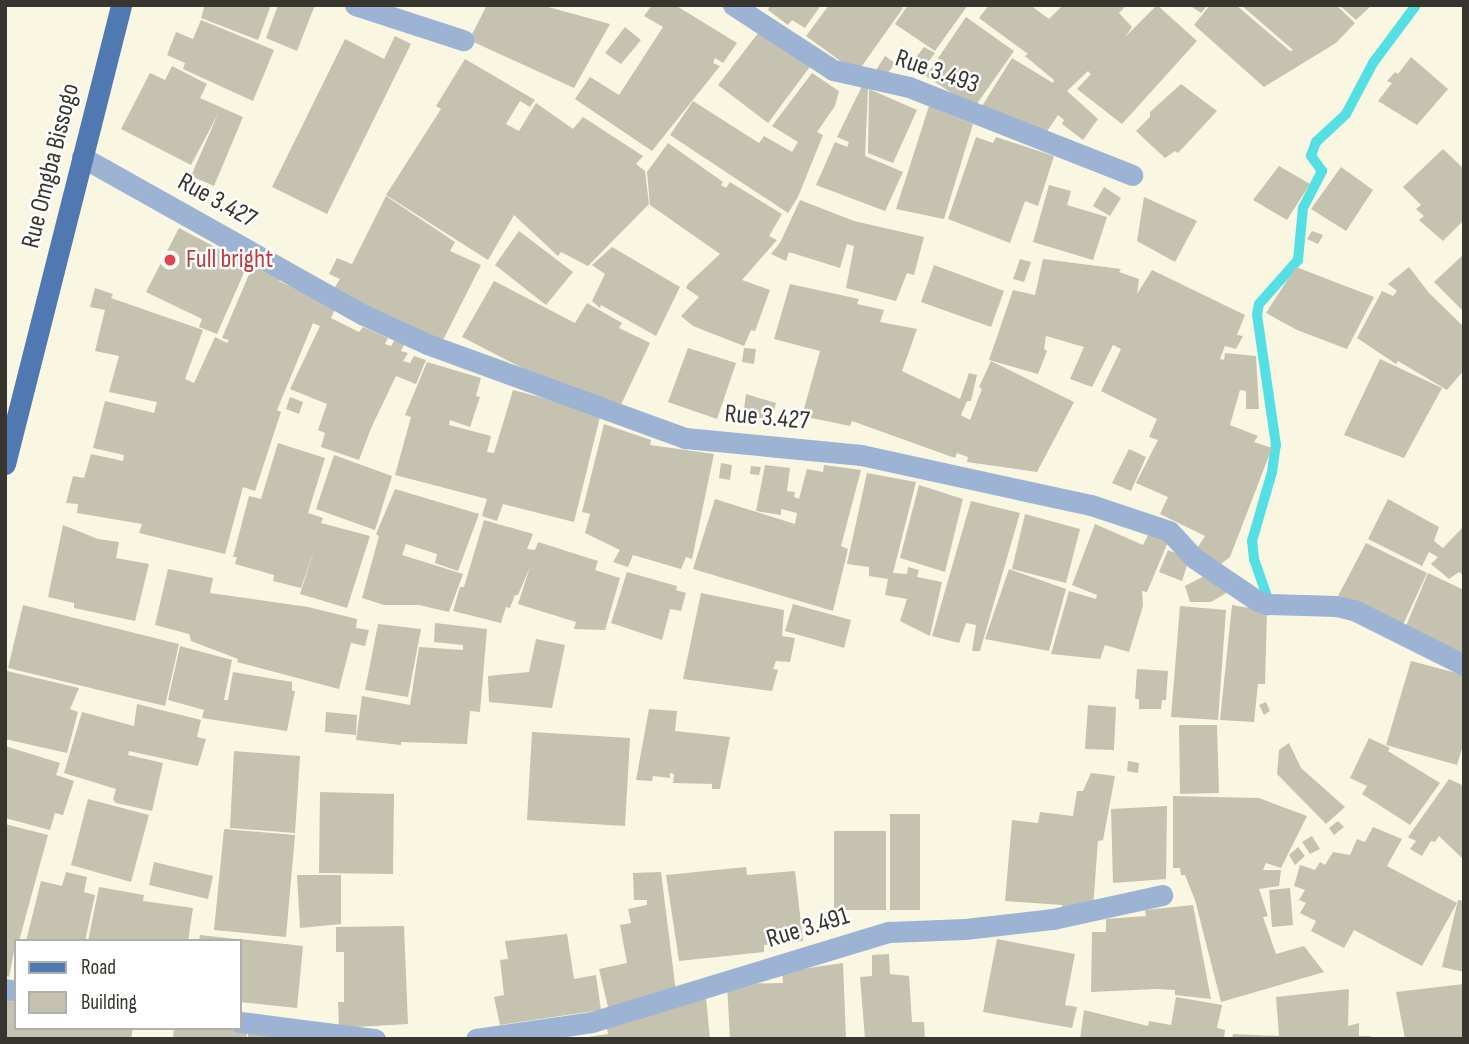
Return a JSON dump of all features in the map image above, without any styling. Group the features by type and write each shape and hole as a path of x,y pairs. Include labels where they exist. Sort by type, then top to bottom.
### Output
{"main road":[{"name":"Rue Omgba Bissogo","path":"5,464 121,5"}],"street":[{"path":"355,5 463,40"},
{"name":"Rue 3.493","path":"733,5 833,70 909,88 1132,175"},
{"name":"Rue 3.427","path":"82,157 364,315 427,344 684,438 861,455 1091,505 1169,531 1194,558 1256,600 1267,604 1336,606 1354,610 1464,665"},
{"name":"Rue 3.491","path":"476,1039 592,1021 889,932 965,929 1053,919 1161,895"},
{"path":"242,1022 374,1039"}],"building":[{"path":"205,5 271,5 258,40 201,18"},
{"path":"278,5 315,5 297,51 266,38"},
{"path":"487,5 541,5 610,24 574,88 469,40"},
{"path":"652,5 675,5 737,43 723,63 715,58 713,63 720,66 652,151 575,99 590,77 619,95 663,27 644,16"},
{"path":"770,5 821,5 805,28 792,20 788,25 768,10"},
{"path":"829,5 899,5 903,8 857,73 806,36"},
{"path":"908,5 968,5 935,51 895,24"},
{"path":"989,5 1030,5 1049,19 1063,5 1127,5 1119,13 1132,27 1125,37 1157,5 1197,41 1122,124 1077,89 1091,74 1088,71 1067,91 1098,119 1083,140 1062,124 1064,120 1058,115 1036,148 974,119 1012,58 1053,83 1054,80 1025,56 1028,54 979,18"},
{"path":"1189,5 1208,5 1201,13"},
{"path":"1210,5 1236,5 1290,51 1293,50 1241,5 1336,5 1355,23 1336,43 1264,87 1194,25"},
{"path":"1339,5 1372,5 1356,20"},
{"path":"966,17 1014,51 974,108 926,76"},
{"path":"201,20 274,50 253,101 183,69 185,63 167,55 176,32 193,39"},
{"path":"766,23 812,64 768,123 718,85"},
{"path":"625,27 641,40 621,64 605,53"},
{"path":"395,36 411,44 327,214 272,187 345,39 384,59"},
{"path":"924,47 935,53 921,71 910,65"},
{"path":"885,56 895,63 883,80 869,81"},
{"path":"1411,57 1448,89 1417,125 1378,101 1392,83 1387,81 1395,72 1398,74"},
{"path":"465,59 535,100 530,107 520,101 506,124 519,131 536,103 573,129 583,117 643,156 636,164 645,171 649,204 588,266 561,252 558,256 514,215 488,260 386,195 441,109 436,106"},
{"path":"172,66 207,84 200,98 243,117 214,186 191,176 218,114 191,165 121,129 150,73 165,80"},
{"path":"812,73 839,91 835,106 817,132 823,135 798,197 788,213 670,135 693,101 759,143 764,136 792,152 798,142 772,126"},
{"path":"1181,84 1217,111 1178,153 1175,151 1165,158 1136,131 1150,117 1150,112"},
{"path":"862,86 868,89 865,156 903,172 885,211 816,185 835,142 847,147 849,142 837,137"},
{"path":"869,89 917,110 893,163 868,153"},
{"path":"929,106 973,124 944,219 896,209"},
{"path":"976,137 993,143 996,137 1054,156 1038,206 1025,201 1010,243 948,219"},
{"path":"668,143 723,182 721,185 726,188 730,182 782,214 769,236 777,240 742,280 770,290 755,331 751,330 744,346 693,326 681,316 699,297 686,288 688,284 720,254 650,205 647,172"},
{"path":"1443,149 1464,169 1464,220 1443,241 1419,220 1424,216 1416,209 1421,205 1403,187"},
{"path":"1279,166 1310,184 1287,220 1253,200"},
{"path":"1341,167 1373,190 1346,231 1311,209"},
{"path":"1049,185 1071,191 1067,205 1107,217 1093,260 1033,242"},
{"path":"1104,187 1121,198 1110,216 1093,206"},
{"path":"386,196 455,242 450,251 481,265 442,342 333,290 340,279 329,274 337,258 352,264"},
{"path":"1144,197 1197,221 1175,262 1137,241"},
{"path":"800,200 854,221 924,237 914,275 907,273 896,301 846,288 854,246 847,244 840,268 789,252 786,261 771,254 780,243"},
{"path":"179,228 232,256 235,251 250,259 217,334 199,327 202,319 146,292"},
{"path":"519,231 573,272 546,305 495,265"},
{"path":"1312,231 1323,235 1318,244 1307,239"},
{"path":"612,247 680,287 656,336 601,305 600,308 592,301 605,274 592,265"},
{"path":"1464,254 1464,312 1434,282"},
{"path":"1020,259 1031,262 1024,282 1013,279"},
{"path":"1043,259 1121,269 1119,272 1139,279 1137,294 1152,270 1245,315 1237,335 1243,336 1236,349 1225,346 1220,359 1224,360 1225,353 1256,356 1259,409 1246,409 1246,391 1240,390 1230,425 1258,436 1254,442 1272,448 1230,557 1216,568 1194,553 1205,536 1160,514 1168,497 1136,483 1158,440 1149,437 1157,419 1101,391 1121,349 1113,345 1092,387 1070,379 1084,347 1046,336 1044,349 1047,351 1038,374 989,360 1013,290 1035,295"},
{"path":"253,265 282,277 279,281 336,307 331,318 359,332 363,327 388,338 385,344 391,346 395,339 405,343 401,351 408,353 403,361 410,363 414,356 426,360 416,384 396,376 359,460 321,447 325,433 318,430 327,404 290,389 320,326 313,323 277,410 281,412 255,491 243,487 225,554 139,533 142,524 77,513 78,504 66,503 73,476 84,478 91,454 123,461 124,455 93,448 105,401 154,413 157,402 109,392 119,356 95,351 105,310 90,307 95,288 113,294 111,298 203,330 185,379 194,383 215,337 227,343 229,340 222,338"},
{"path":"934,265 1004,291 991,327 921,302"},
{"path":"1296,267 1374,297 1347,349 1297,330 1266,313"},
{"path":"1409,267 1429,293 1464,327 1464,370 1447,390 1398,361 1396,364 1357,338 1382,291 1393,296 1397,291 1388,284"},
{"path":"494,281 575,323 587,303 622,323 619,328 650,343 619,409 567,391 462,337"},
{"path":"790,284 859,299 857,304 884,310 880,322 917,329 902,371 960,399 969,373 977,375 971,401 967,401 961,415 970,420 982,389 979,387 991,361 1074,402 1037,472 967,462 968,457 957,453 955,458 852,421 850,426 802,416 820,351 774,339"},
{"path":"688,348 736,363 717,419 668,402"},
{"path":"744,348 756,349 754,364 742,362"},
{"path":"1380,359 1442,388 1404,458 1344,435"},
{"path":"427,362 481,378 476,396 480,397 470,427 450,420 449,425 491,436 487,452 494,453 513,390 601,413 574,522 503,504 497,521 482,516 487,499 395,475 411,417 405,415"},
{"path":"746,394 776,403 772,419 743,416"},
{"path":"290,397 303,402 299,414 286,409"},
{"path":"604,424 651,440 650,445 714,454 692,559 686,557 681,569 633,555 628,567 613,562 620,550 585,533 590,514 582,512"},
{"path":"278,443 325,458 308,513 323,518 321,523 370,536 347,608 300,594 315,547 301,588 273,581 274,575 235,564 237,557 233,557 249,496 261,499"},
{"path":"1129,449 1146,457 1131,491 1112,483"},
{"path":"334,455 392,476 375,530 316,509"},
{"path":"721,463 732,465 730,480 719,478"},
{"path":"765,465 790,468 787,491 795,492 794,497 799,499 807,469 823,472 824,465 861,470 841,546 848,549 833,611 693,569 715,499 795,524 797,513 781,509 781,515 756,511"},
{"path":"751,466 761,467 759,475 750,474"},
{"path":"867,473 916,482 893,573 907,574 908,567 919,570 917,577 942,582 930,636 900,621 907,599 885,595 888,579 869,576 869,567 847,564"},
{"path":"919,485 963,499 945,572 900,558"},
{"path":"395,489 479,514 458,571 435,563 437,554 406,544 402,555 463,574 449,612 419,605 384,605 362,598 379,536 376,534"},
{"path":"1388,499 1439,527 1434,541 1443,548 1464,526 1464,576 1459,572 1449,579 1431,564 1438,557 1429,552 1422,566 1368,539"},
{"path":"971,501 1020,513 980,651 972,651 976,625 966,623 959,643 932,636"},
{"path":"1025,514 1080,529 1066,583 1012,569"},
{"path":"484,520 533,534 527,549 535,550 538,542 598,561 595,570 620,578 605,630 574,629 576,622 518,604 530,567 518,595 515,595 510,608 506,607 501,623 453,611 460,587 464,587"},
{"path":"1095,524 1143,545 1151,529 1170,537 1147,592 1142,591 1143,606 1129,652 1105,645 1100,659 1051,654 1069,591 1096,599 1097,595 1072,585"},
{"path":"63,525 98,539 119,542 116,558 149,564 135,621 74,608 74,603 48,597"},
{"path":"1366,543 1427,573 1401,629 1338,596"},
{"path":"1168,550 1189,559 1182,581 1159,572"},
{"path":"168,569 213,578 210,593 308,607 357,619 356,628 369,630 365,646 351,643 339,689 237,662 238,659 191,641 189,634 155,625"},
{"path":"1009,569 1066,589 1049,651 985,639"},
{"path":"627,572 677,586 676,590 686,593 681,611 670,609 662,640 611,623"},
{"path":"1212,572 1228,592 1211,602 1190,602 1185,586"},
{"path":"1428,573 1464,590 1464,659 1403,633"},
{"path":"701,593 784,610 782,636 795,638 790,662 776,661 773,669 778,670 772,691 683,679"},
{"path":"793,604 851,620 844,648 785,631"},
{"path":"23,605 179,644 165,706 8,668"},
{"path":"1232,605 1267,611 1265,684 1258,684 1254,722 1220,720"},
{"path":"1180,606 1226,610 1218,720 1171,717"},
{"path":"435,623 487,629 480,712 470,711 467,744 401,742 401,745 356,740 362,696 410,705 419,647 463,650 463,645 434,642"},
{"path":"378,624 421,629 408,697 365,690"},
{"path":"536,639 565,645 552,708 489,702 488,676 529,672"},
{"path":"180,646 232,660 224,700 228,700 233,672 292,682 292,691 295,691 287,731 202,718 204,710 168,700"},
{"path":"1411,661 1464,675 1464,742 1457,765 1386,745"},
{"path":"1137,669 1168,671 1166,700 1162,700 1161,709 1139,709 1139,699 1135,699"},
{"path":"7,671 79,688 70,709 78,712 67,753 5,739"},
{"path":"1266,702 1270,711 1264,715 1259,705"},
{"path":"137,704 201,720 197,737 206,739 198,766 129,751 128,755 163,763 152,811 116,803 113,799 116,789 64,773 82,712 134,726"},
{"path":"1088,705 1116,707 1114,750 1085,749"},
{"path":"649,709 677,711 675,731 730,737 720,789 712,789 712,784 673,783 674,774 670,773 670,778 653,776 652,781 636,780"},
{"path":"326,712 357,715 356,735 325,732"},
{"path":"1179,725 1217,725 1219,793 1180,794"},
{"path":"532,732 630,738 625,826 527,820"},
{"path":"1369,738 1390,748 1388,751 1440,783 1410,825 1362,794 1367,786 1350,778"},
{"path":"1289,743 1301,768 1345,807 1326,824 1277,774 1279,750"},
{"path":"5,746 60,763 56,775 74,781 63,815 55,813 50,830 5,818"},
{"path":"234,751 300,756 295,833 230,828"},
{"path":"1128,761 1139,763 1138,773 1127,771"},
{"path":"1091,773 1115,776 1103,840 1098,841 1093,908 1062,918 1062,905 1005,901 1012,820 1038,823 1040,812 1073,816 1077,791 1083,791"},
{"path":"1449,779 1464,786 1464,860 1439,836 1435,842 1431,841 1422,856 1410,849 1416,841 1408,837"},
{"path":"320,792 394,794 393,874 319,873"},
{"path":"1173,796 1259,798 1307,816 1281,868 1266,863 1263,870 1281,870 1279,886 1259,889 1268,916 1263,917 1276,954 1304,946 1324,972 1221,1002 1195,900 1185,875 1181,875 1180,868 1173,868"},
{"path":"88,799 149,815 131,882 71,865"},
{"path":"1167,806 1166,879 1113,883 1111,809"},
{"path":"890,814 920,814 920,910 890,910"},
{"path":"1338,821 1344,827 1334,835 1329,828"},
{"path":"5,824 48,835 20,939 14,939 9,977 5,975"},
{"path":"1373,827 1402,839 1387,866 1457,903 1422,966 1354,930 1344,948 1311,931 1316,921 1300,913 1306,903 1299,900 1305,890 1294,886 1300,865 1315,870 1320,862 1325,865 1333,852 1350,855 1357,839 1365,842"},
{"path":"224,829 295,835 286,937 214,930"},
{"path":"834,831 886,831 886,910 834,910"},
{"path":"1312,836 1320,849 1310,854 1302,842"},
{"path":"1298,847 1305,856 1295,865 1289,855"},
{"path":"154,862 213,876 208,899 149,885"},
{"path":"746,867 747,875 795,871 803,941 764,945 764,952 679,961 666,875"},
{"path":"66,872 87,877 84,892 95,895 85,939 26,939 41,881 62,886"},
{"path":"661,872 676,992 608,1007 599,969 627,963 620,925 631,923 628,909 647,905 647,900 634,900 633,873"},
{"path":"297,875 341,875 341,924 300,928"},
{"path":"99,887 144,895 143,901 193,908 188,939 88,939"},
{"path":"1290,888 1293,925 1272,927 1269,890"},
{"path":"1458,900 1464,901 1464,972 1442,967"},
{"path":"1193,905 1211,999 1175,995 1175,990 1091,992 1092,932 1106,932 1106,919 1146,916 1145,910"},
{"path":"404,926 408,1024 339,1028 338,1002 344,1002 344,952 336,952 336,927"},
{"path":"567,934 574,979 596,975 601,1010 500,1025 494,997 504,995 500,960 508,959 505,941"},
{"path":"200,935 236,939 199,939"},
{"path":"242,939 303,946 297,1008 242,1002"},
{"path":"997,939 1075,954 1065,1005 1077,1007 1072,1028 983,1012"},
{"path":"889,954 890,974 909,976 912,1022 924,1022 925,1039 865,1039 860,977 872,976 872,955"},
{"path":"843,963 846,1039 730,1039 727,984 783,983 782,972"},
{"path":"1464,984 1464,1039 1405,1039 1396,992"},
{"path":"1349,989 1348,1026 1359,1023 1359,1036 1370,1036 1370,1039 1232,1039 1233,1034 1279,1036 1276,997"},
{"path":"706,997 710,1039 575,1039 608,1034 606,1022"},
{"path":"1176,997 1222,1005 1217,1028 1225,1030 1224,1039 1080,1039 1084,1010 1148,1026 1149,1021 1171,1025"},
{"path":"5,999 14,1002 14,1030 133,1030 131,1039 5,1039"},
{"path":"174,1030 248,1030 246,1039 173,1039"},
{"path":"248,1030 299,1039 248,1039"}],"waterway":[{"path":"1268,599 1254,559 1252,541 1272,472 1276,445 1257,314 1259,304 1298,260 1303,208 1322,171 1311,156 1316,142 1346,114 1373,63 1416,5"}],"place":[{"name":"Full bright","path":"170,260"}]}
